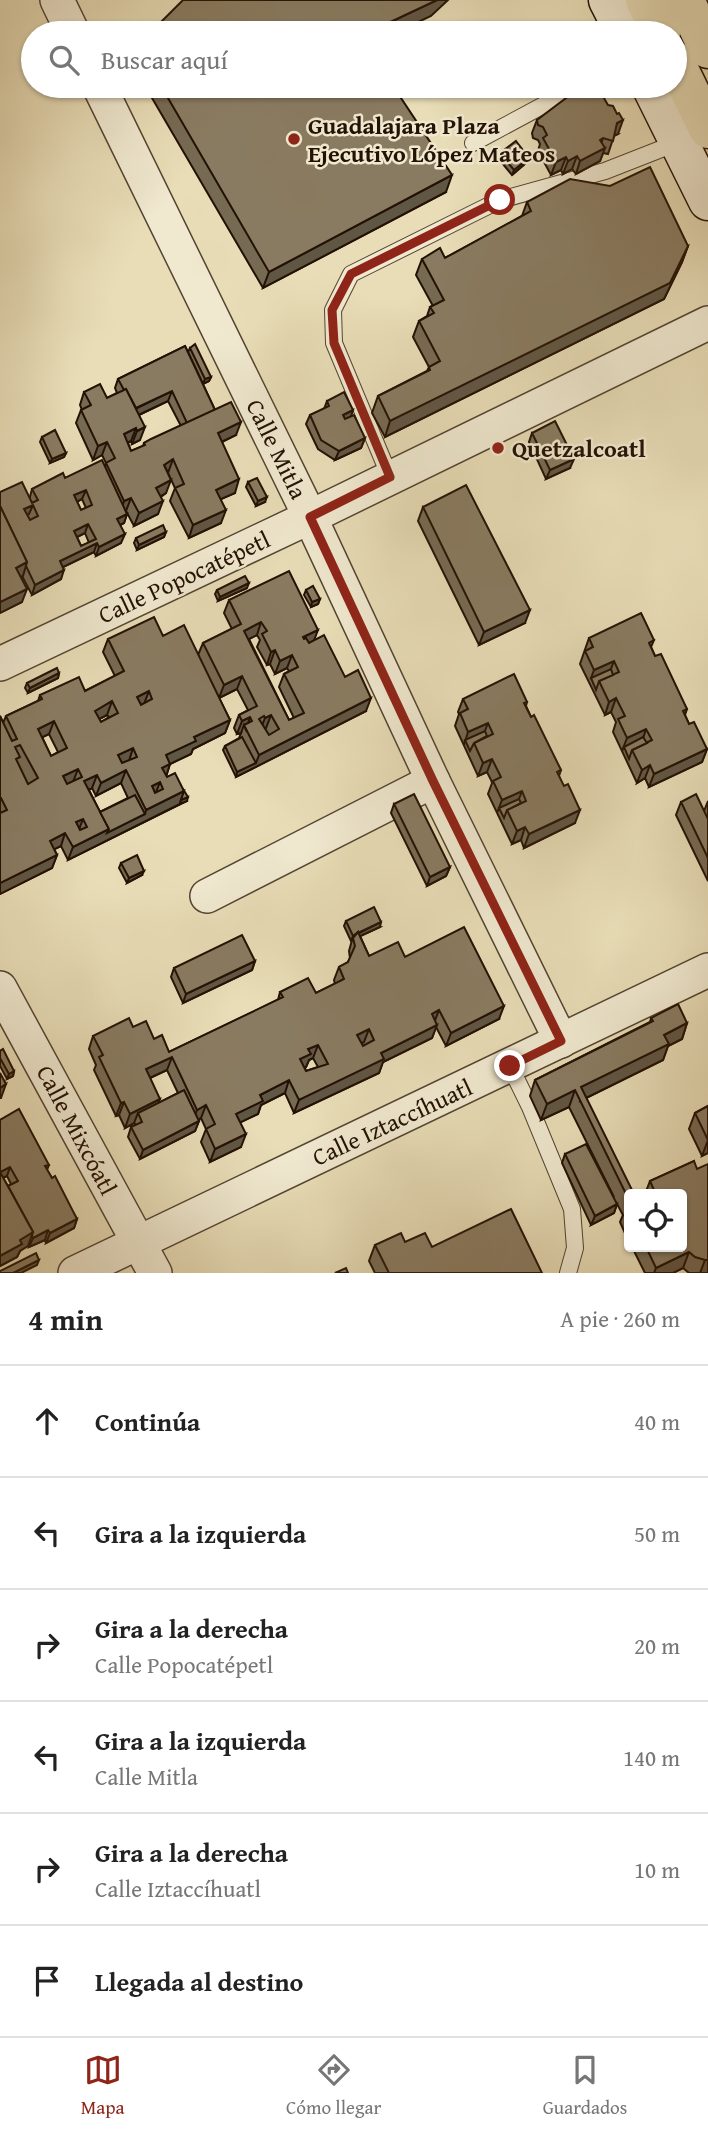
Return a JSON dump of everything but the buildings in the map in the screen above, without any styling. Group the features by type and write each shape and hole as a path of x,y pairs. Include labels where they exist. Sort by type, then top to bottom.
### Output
{"main road":[{"path":"608,0 619,21"},
{"path":"645,0 655,21"},
{"path":"685,0 708,49"},
{"path":"661,98 693,136"},
{"path":"684,98 708,201"}],"street":[{"path":"57,0 67,21"},
{"name":"Calle Mitla","path":"105,98 310,517 433,781 561,1041"},
{"name":"Calle Popocatépetl","path":"0,664 708,323"},
{"path":"207,896 433,781"},
{"name":"Calle Iztaccíhuatl","path":"75,1273 708,970"},
{"name":"Calle Mixcóatl","path":"0,988 155,1273"}],"lane":[{"path":"473,143 557,98"},
{"path":"390,477 334,343 332,310 351,274 500,200 605,171 693,136"},
{"path":"510,1066 572,1209 575,1248 568,1273"}],"place":[{"name":"Guadalajara Plaza Ejecutivo López Mateos","path":"294,139"},
{"name":"Quetzalcoatl","path":"498,448"}],"route":[{"path":"500,200 351,274 332,310 334,343 390,477 310,517 433,781 561,1041 510,1066"}]}
